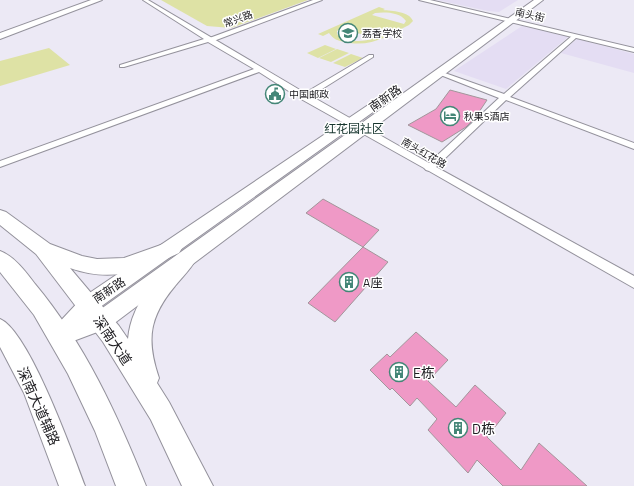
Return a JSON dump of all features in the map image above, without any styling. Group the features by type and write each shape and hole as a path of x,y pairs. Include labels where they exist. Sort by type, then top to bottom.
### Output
{"main road":[{"path":"0,29 84,0"},
{"path":"0,36 98,0"},
{"name":"南新路","path":"60,336 440,73 529,0"},
{"name":"南新路","path":"179,253 349,123 505,20 539,0"},
{"name":"深南大道","path":"0,216 43,249 95,312 160,411 198,486"},
{"path":"43,249 71,262 86,266 112,267 134,264 179,253"},
{"path":"160,411 143,371 139,350 139,332 150,304 165,281 179,253"},
{"path":"0,259 32,292 60,336 92,393 131,486"},
{"name":"深南大道辅路","path":"0,329 28,376 50,426 72,486"}],"street":[{"name":"南头红花路","path":"145,0 208,40 349,123 634,282"},
{"name":"常兴路","path":"208,40 319,0"},
{"name":"南头街","path":"422,0 634,50"},
{"path":"429,168 505,97 575,36"},
{"path":"122,66 208,40"},
{"path":"304,97 371,56"},
{"path":"0,164 259,70"},
{"path":"440,73 634,146"}],"shaded area":[{"path":"437,0 518,0 499,12"},
{"path":"522,26 568,37 506,89 454,71"},
{"path":"577,39 634,54 634,73 561,53"}],"green space":[{"path":"161,0 308,0 231,28 207,26"},
{"path":"379,7 385,9 383,10 404,13 413,21 409,25 386,37 371,42 354,43 340,41 329,33 323,36 318,34","holes":["375,13 396,14 406,21 404,24 372,15","341,28 374,38 359,41 345,39 337,34 337,31"]},
{"path":"325,45 336,49 318,58 307,53"},
{"path":"49,48 70,65 0,86 0,61"},
{"path":"337,49 349,53 331,62 319,58"},
{"path":"351,54 363,58 345,67 333,63"}],"building":[{"name":"秋果S酒店","path":"450,90 487,100 475,118 466,127 442,142 408,125 436,109"},
{"path":"323,199 379,230 363,247 306,213"},
{"name":"A座","path":"363,247 388,262 335,322 308,303"},
{"path":"416,332 448,360 428,381 456,407 475,385 506,413 487,437 521,470 539,443 587,486 503,486 477,460 468,473 428,430 437,419 417,398 410,406 392,388 390,390 370,370 387,354 390,357"}],"place":[{"name":"荔香学校","path":"348,33"},
{"name":"中国邮政","path":"275,94"},
{"name":"秋果S酒店","path":"450,116"},
{"name":"A座","path":"349,282"},
{"name":"E栋","path":"399,372"},
{"name":"D栋","path":"458,428"}],"district":[{"name":"红花园社区","path":"354,128"}]}
